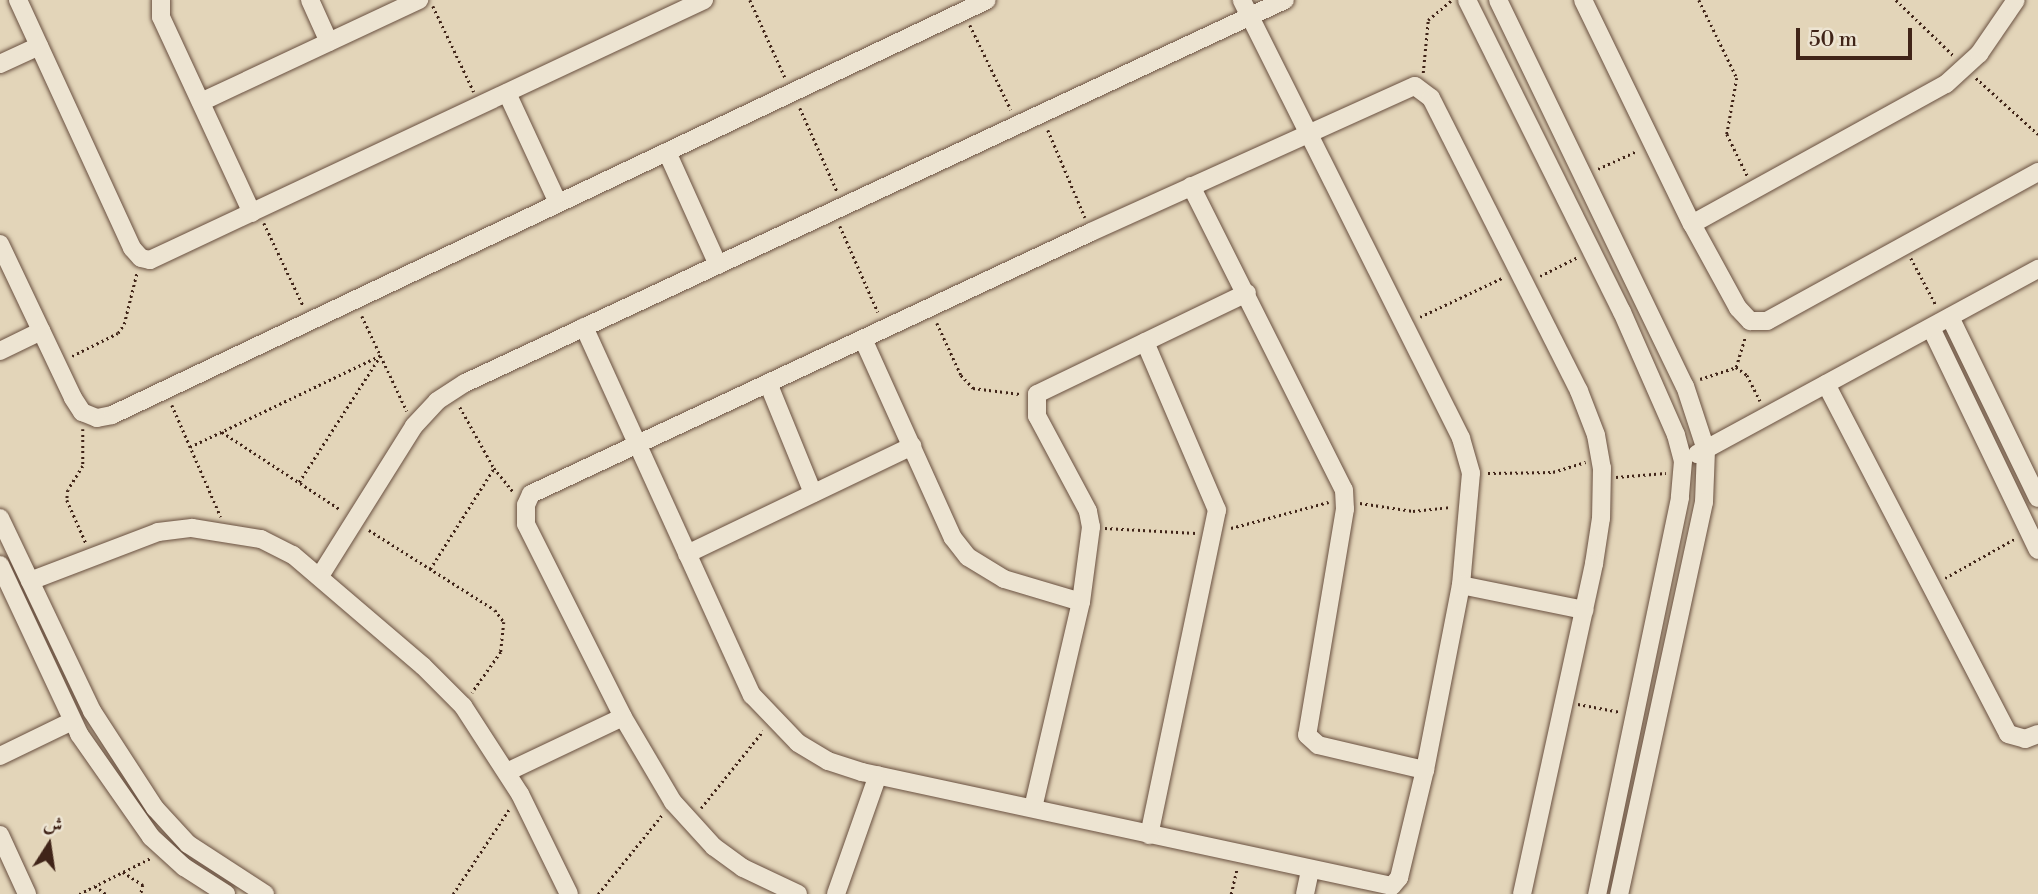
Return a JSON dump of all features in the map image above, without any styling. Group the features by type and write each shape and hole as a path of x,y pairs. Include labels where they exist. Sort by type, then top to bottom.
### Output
{"street":[{"path":"18,0 132,248 141,258 159,256 704,0"},
{"path":"161,0 161,17 255,211"},
{"path":"310,0 329,42"},
{"path":"201,102 419,0"},
{"path":"0,244 82,412 97,418 112,415 987,0"},
{"path":"320,576 414,426 452,392 584,327 1041,114 1246,8 1285,0"},
{"path":"1467,0 1592,251 1671,423 1683,466 1637,716 1597,894"},
{"path":"1498,0 1685,386 1706,450 1704,502 1619,894"},
{"path":"1583,0 1692,224 1738,308 1750,321 1767,321 2038,172"},
{"path":"1692,224 1946,84 1979,54 2016,0"},
{"path":"584,327 748,686 771,720 798,743 828,761 878,775 1310,872 1392,886 1399,878 1425,770 1461,585 1471,473 1461,438 1406,323 1246,8"},
{"path":"0,64 39,46"},
{"path":"798,894 743,868 690,822 673,802 623,717 526,524 526,505 540,486 1401,89 1422,88 1522,277 1589,412 1603,479 1601,518 1584,610 1522,894"},
{"path":"508,93 558,203"},
{"path":"667,152 718,265"},
{"path":"1191,186 1340,478 1345,501 1307,735 1318,746 1425,770"},
{"path":"1683,466 1767,416 2038,269"},
{"path":"1033,808 1081,603 1091,527 1088,512 1037,415 1037,394 1247,293"},
{"path":"1941,322 2038,498"},
{"path":"1941,322 2038,550"},
{"path":"0,351 41,331"},
{"path":"863,339 953,538 968,557 1004,579 1081,603"},
{"path":"1145,342 1215,498 1214,533 1149,835"},
{"path":"768,383 813,493"},
{"path":"1826,384 1929,588 2008,734 2025,739 2038,734"},
{"path":"687,554 912,446"},
{"path":"0,518 92,711 159,814 188,844 265,894"},
{"path":"30,581 158,532 192,527 227,530 261,539 320,576 463,706 520,794 569,894"},
{"path":"0,565 72,721 164,851 221,893"},
{"path":"1461,585 1584,610"},
{"path":"507,772 623,717"},
{"path":"0,756 72,721"},
{"path":"836,894 878,775"},
{"path":"0,835 26,894"},
{"path":"1305,894 1310,872"}],"path":[{"path":"430,0 480,106"},
{"path":"1422,88 1428,20 1436,9 1454,0"},
{"path":"1699,0 1737,78 1727,134 1755,190"},
{"path":"963,11 1018,125"},
{"path":"1041,114 1091,232"},
{"path":"1584,175 1653,144"},
{"path":"255,211 310,321"},
{"path":"834,211 886,328"},
{"path":"1904,246 1941,322"},
{"path":"1406,323 1592,251"},
{"path":"57,363 118,333 124,324 141,258"},
{"path":"355,300 414,426"},
{"path":"930,307 961,375 973,388 1037,394"},
{"path":"1736,367 1750,321"},
{"path":"191,447 381,355"},
{"path":"298,482 381,355"},
{"path":"1685,386 1725,368 1736,367 1747,375 1767,416"},
{"path":"165,390 227,530"},
{"path":"452,392 494,468 526,505"},
{"path":"82,412 83,466 68,490 67,500 92,556"},
{"path":"222,432 495,610 504,622 501,652 463,706"},
{"path":"1471,473 1553,472 1600,458"},
{"path":"1603,479 1683,466"},
{"path":"430,569 494,468"},
{"path":"1091,527 1214,533 1325,502 1345,501 1413,511 1469,505"},
{"path":"1929,588 2028,531"},
{"path":"1564,701 1637,716"},
{"path":"690,822 771,720"},
{"path":"453,894 520,794"},
{"path":"598,894 673,802"},
{"path":"79,894 164,851"},
{"path":"1231,894 1240,855"},
{"path":"123,872 143,885 141,894"},
{"path":"95,886 106,894"}]}
